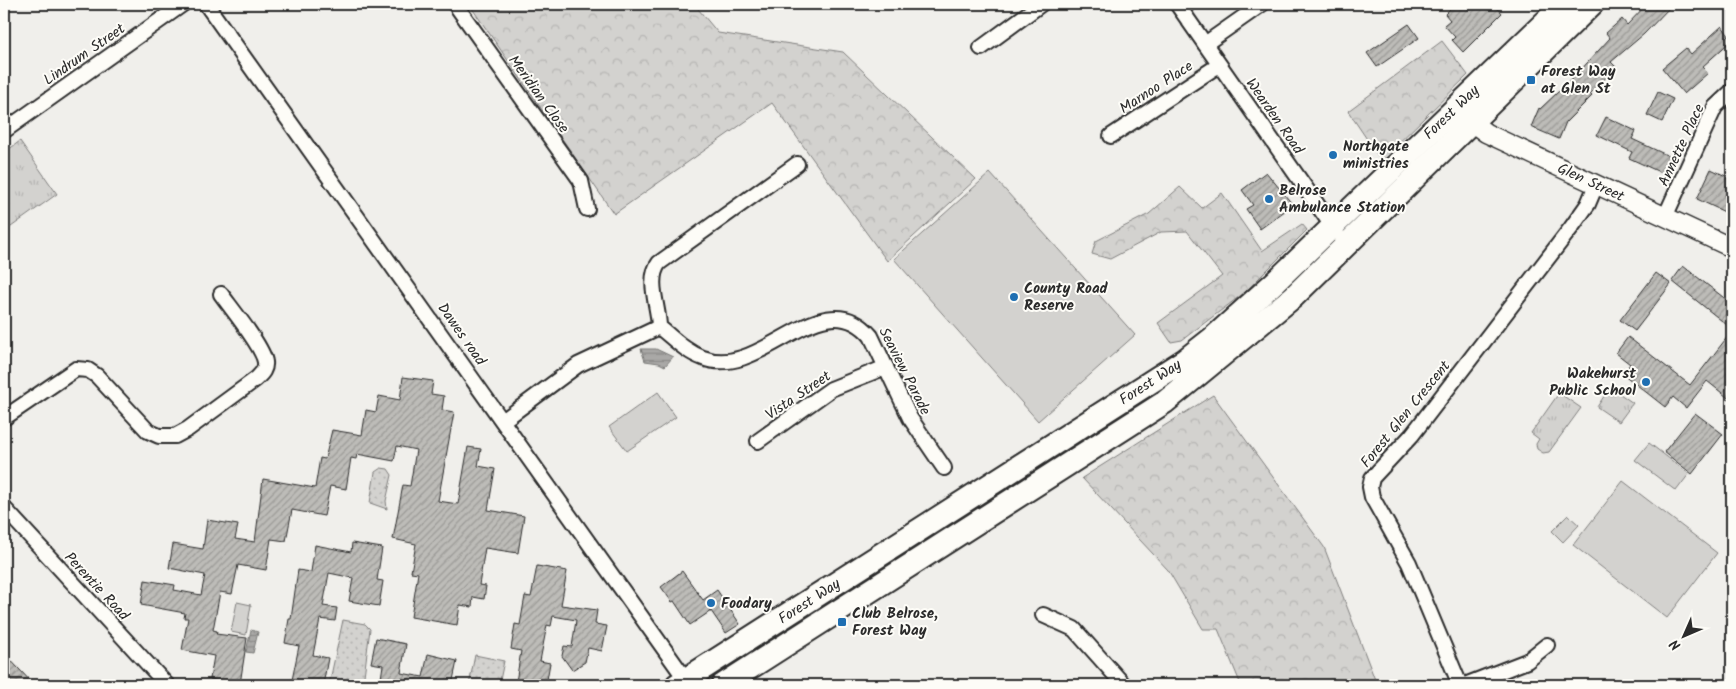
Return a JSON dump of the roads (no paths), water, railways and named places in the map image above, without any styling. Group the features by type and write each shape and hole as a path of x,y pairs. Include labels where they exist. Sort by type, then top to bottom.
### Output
{"main road":[{"name":"Forest Way","path":"723,685 1165,402 1258,327 1346,246 1564,4"},
{"name":"Forest Way","path":"684,683 1185,360 1213,338 1332,227 1592,4"}],"street":[{"name":"Lindrum Street","path":"4,131 183,4"},
{"path":"188,4 200,7 206,4"},
{"name":"Dawes road","path":"206,4 504,420 684,683"},
{"name":"Meridian Close","path":"454,4 581,181 587,209"},
{"path":"981,48 1041,4"},
{"name":"Wearden Road","path":"1177,4 1346,246"},
{"path":"1205,44 1262,4"},
{"name":"Marnoo Place","path":"1111,136 1219,65"},
{"name":"Annette Place","path":"1665,216 1715,107 1732,91"},
{"name":"Glen Street","path":"1462,115 1486,134 1732,248"},
{"path":"504,420 578,365 659,327 659,311 653,281 654,270 659,263 797,164"},
{"name":"Forest Glen Crescent","path":"1460,685 1409,563 1372,497 1370,487 1372,478 1412,435 1571,228 1588,204 1596,185"},
{"path":"4,418 76,369 88,370 97,376 148,431 159,436 175,436 188,429 256,379 264,371 265,362 260,350 221,294"},
{"name":"Seaview Parade","path":"659,327 686,349 703,358 736,362 805,326 824,319 840,318 863,327 879,350 910,418 944,468"},
{"name":"Vista Street","path":"758,441 831,389 886,367"},
{"name":"Perentie Road","path":"4,508 166,685"},
{"path":"1044,615 1074,629 1124,685"},
{"path":"1465,685 1527,661 1547,645"}],"place":[{"name":"Forest Way at Glen St","path":"1531,80"},
{"name":"Northgate ministries","path":"1333,155"},
{"name":"Belrose Ambulance Station","path":"1269,199"},
{"name":"County Road Reserve","path":"1014,297"},
{"name":"Wakehurst Public School","path":"1646,382"},
{"name":"Foodary","path":"711,603"},
{"name":"Club Belrose, Forest Way","path":"842,622"}]}
